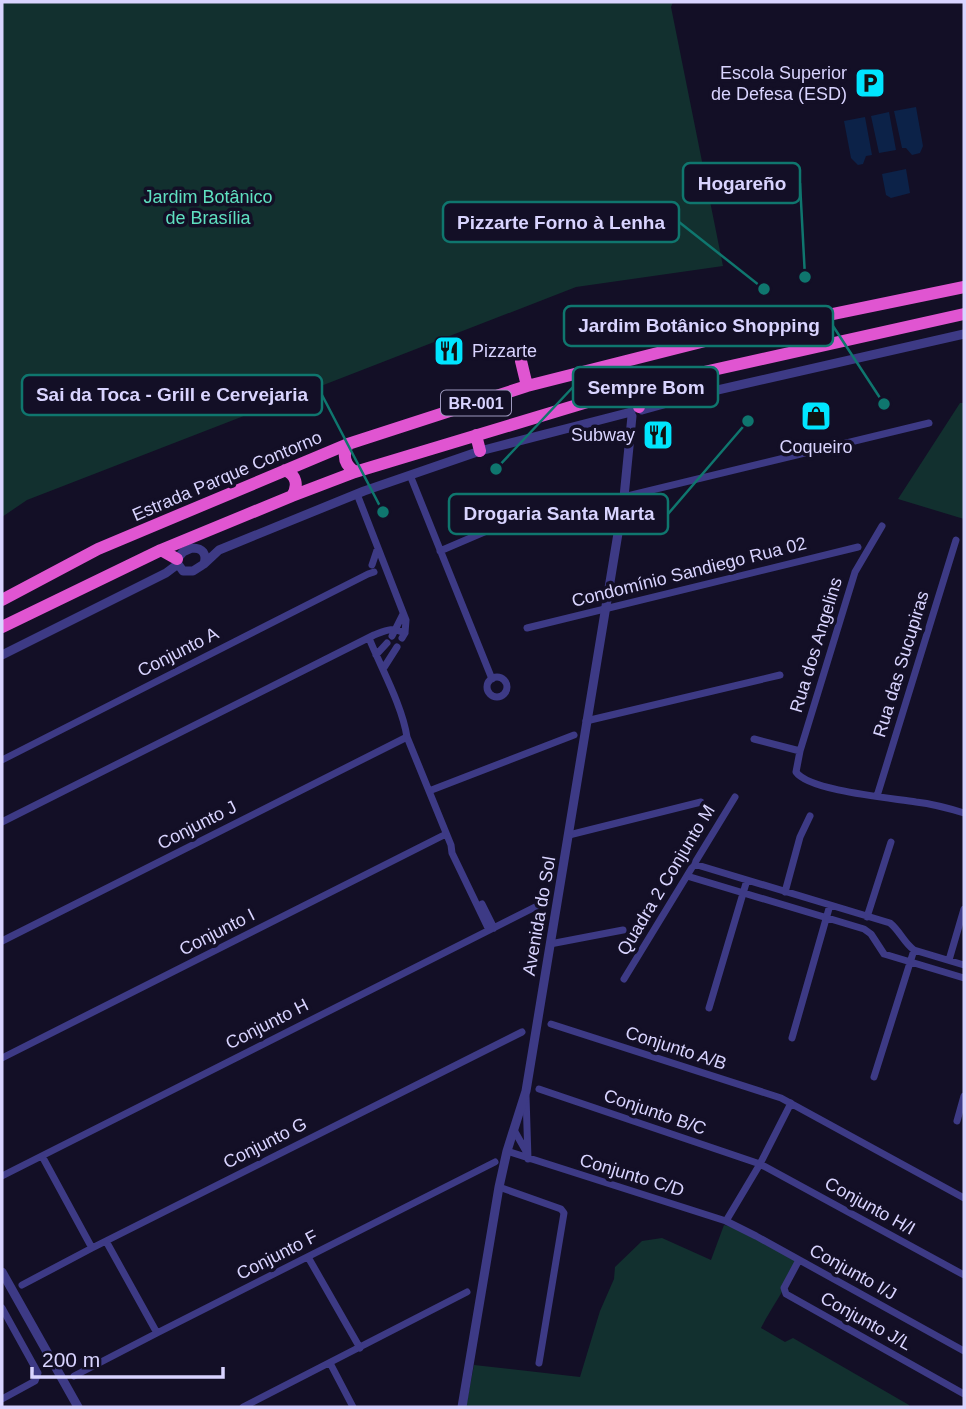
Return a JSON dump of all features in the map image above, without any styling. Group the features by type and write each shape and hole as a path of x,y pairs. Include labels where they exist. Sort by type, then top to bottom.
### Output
{"highway":[{"name":"Estrada Parque Contorno","path":"7,596 98,549 348,444 527,386 721,337 964,287"},
{"name":"BR-001","path":"2,627 206,531 355,472 649,384 964,314"},
{"path":"521,361 527,386"},
{"path":"636,412 641,393 649,384"},
{"path":"625,391 632,398 636,412"},
{"path":"476,435 480,450"},
{"path":"348,444 345,450 346,463 355,472"},
{"path":"285,470 294,476 296,481 297,489 292,496"},
{"path":"203,555 206,531"},
{"path":"161,551 179,565"},
{"path":"7,596 12,611 20,617"}],"street":[{"path":"179,565 192,571 203,555 357,494 480,450 700,394 964,334"},
{"name":"Avenida do Sol","path":"462,1407 499,1187 526,1091 636,412"},
{"path":"499,527 929,423"},
{"path":"410,475 492,679"},
{"path":"357,494 378,549 375,569 406,620 403,635 392,636"},
{"name":"Rua dos Angelins","path":"877,796 851,793 800,777 796,769 855,572 882,526"},
{"path":"440,551 489,530"},
{"name":"Rua das Sucupiras","path":"877,796 956,540"},
{"name":"Condomínio Sandiego Rua 02","path":"527,628 858,547"},
{"path":"2,654 166,573 179,565 183,552 188,549 203,555"},
{"path":"375,569 378,549"},
{"name":"Conjunto A","path":"2,760 375,569"},
{"path":"376,655 392,636 403,614"},
{"path":"2,822 369,638 390,629 392,636"},
{"path":"369,638 452,853 491,929"},
{"path":"383,669 397,647"},
{"path":"586,721 780,675"},
{"path":"429,791 575,735"},
{"name":"Conjunto J","path":"2,941 407,737"},
{"path":"754,739 800,751"},
{"path":"877,796 963,810"},
{"name":"Quadra 2 Conjunto M","path":"624,979 735,797"},
{"path":"569,835 701,802"},
{"path":"785,892 800,838 810,816"},
{"name":"Conjunto I","path":"2,1058 446,834"},
{"path":"867,917 891,842"},
{"path":"694,864 890,923 914,950 964,965"},
{"path":"687,876 868,931 884,954 964,978"},
{"path":"709,1008 747,880"},
{"name":"Conjunto H","path":"2,1176 547,901"},
{"path":"792,1038 830,905"},
{"path":"949,960 964,909"},
{"path":"550,944 623,930"},
{"path":"874,1077 914,950"},
{"name":"Conjunto A/B","path":"551,1024 770,1094 964,1198"},
{"name":"Conjunto G","path":"22,1285 522,1031"},
{"name":"Conjunto B/C","path":"539,1089 760,1164"},
{"path":"526,1091 528,1156"},
{"path":"957,1121 964,1096"},
{"path":"726,1221 760,1164 791,1103"},
{"path":"527,1129 523,1125 515,1126 528,1156"},
{"name":"Conjunto C/D","path":"507,1151 726,1221"},
{"path":"42,1156 92,1248"},
{"name":"Conjunto F","path":"74,1376 495,1162"},
{"name":"Conjunto H/I","path":"760,1164 964,1275"},
{"path":"499,1187 563,1210 539,1363"},
{"name":"Conjunto I/J","path":"726,1221 964,1351"},
{"path":"106,1241 157,1333"},
{"path":"308,1257 360,1348"},
{"name":"Conjunto J/L","path":"799,1260 784,1288 786,1294 964,1394"},
{"path":"2,1272 78,1407"},
{"path":"243,1407 467,1292"},
{"path":"2,1308 5,1320 37,1370 38,1376 35,1381 2,1399"},
{"path":"330,1363 354,1407"}],"green space":[{"name":"Jardim Botânico de Brasília","path":"2,2 673,2 671,7 723,266 576,287 27,500 2,517"},
{"path":"960,403 964,403 964,519 898,499"},
{"path":"724,1225 735,1228 796,1261 785,1287 761,1328 785,1342 793,1338 909,1407 466,1407 474,1365 580,1377 600,1311 614,1279 615,1267 642,1241 662,1238 711,1260"}],"water":[{"path":"916,107 923,146 920,153 912,155 906,148 902,148 894,111"},
{"path":"889,112 896,150 879,153 871,116"},
{"path":"865,117 872,155 866,156 863,164 858,165 851,158 844,121"},
{"path":"906,169 910,193 891,198 886,195 882,174"}],"place":[{"name":"Escola Superior de Defesa (ESD)","path":"870,83"},
{"name":"Hogareño","path":"805,277"},
{"name":"Pizzarte Forno à Lenha","path":"764,289"},
{"name":"Pizzarte","path":"449,351"},
{"name":"Jardim Botânico Shopping","path":"884,404"},
{"name":"Coqueiro","path":"816,416"},
{"name":"Drogaria Santa Marta","path":"748,421"},
{"name":"Subway","path":"658,435"},
{"name":"Sempre Bom","path":"496,469"},
{"name":"Sai da Toca - Grill e Cervejaria","path":"383,512"}]}
